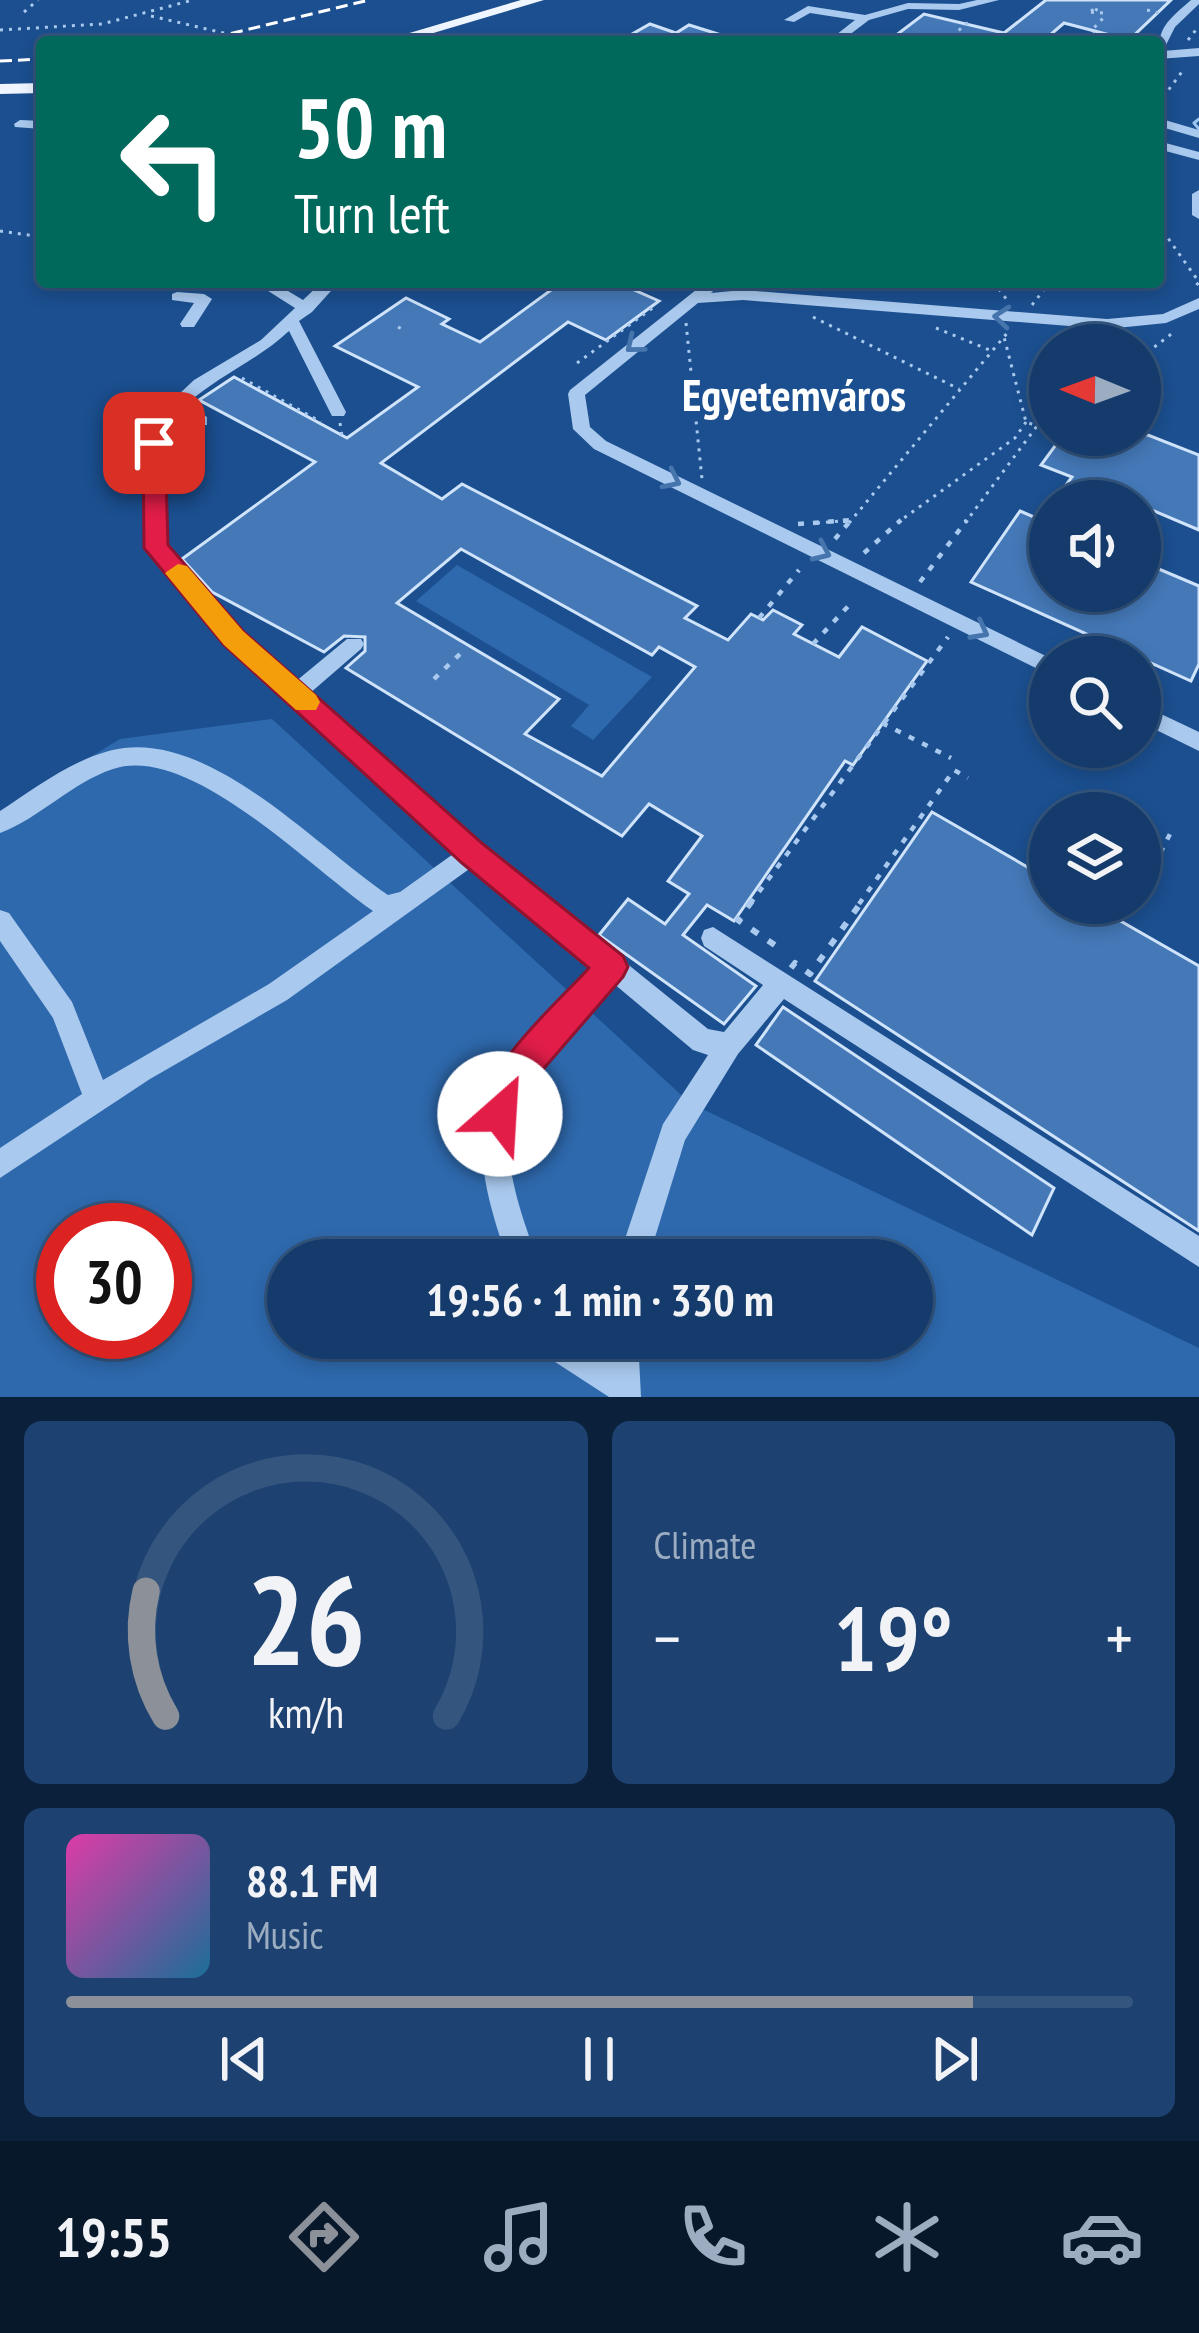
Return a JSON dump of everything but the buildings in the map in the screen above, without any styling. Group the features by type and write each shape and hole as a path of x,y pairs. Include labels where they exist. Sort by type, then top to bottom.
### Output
{"main road":[{"path":"408,36 537,0"},
{"path":"0,89 36,88"}],"street":[{"path":"841,36 865,18 908,6 959,7 994,0"},
{"path":"1164,39 1170,25 1197,0"},
{"path":"790,20 808,9 865,18"},
{"path":"1164,53 1199,52"},
{"path":"20,124 36,125"},
{"path":"1164,124 1199,134"},
{"path":"1164,147 1199,156"},
{"path":"1199,194 1199,215"},
{"path":"188,325 210,288"},
{"path":"272,288 307,309"},
{"path":"326,288 292,322 166,414 154,443 156,548 233,638 473,854 702,1041 729,1045"},
{"path":"707,288 576,394 582,429 600,445 1029,656"},
{"path":"689,302 743,296 1021,318 1138,322 1166,318 1193,301"},
{"path":"177,297 204,299"},
{"path":"292,322 338,412"},
{"path":"176,405 201,421"},
{"path":"296,693 354,644"},
{"path":"1161,723 1199,742"},
{"path":"0,823 117,758 145,754 182,763 230,793 385,906 406,901"},
{"path":"0,1164 278,992 473,854"},
{"path":"0,921 64,1011 97,1100"},
{"path":"712,938 788,973 1199,1253"},
{"path":"516,1239 503,1201 496,1141 504,1088 612,967"},
{"path":"640,1239 674,1134 729,1045 788,973"},
{"path":"577,1359 626,1394"},
{"path":"624,1359 626,1394"}],"path":[{"path":"24,12 38,0"},
{"path":"0,30 102,24 194,0"},
{"path":"1096,36 1091,30 1108,16 1100,11"},
{"path":"952,36 978,14"},
{"path":"149,15 230,36"},
{"path":"1184,46 1199,26"},
{"path":"1164,97 1180,80 1186,61"},
{"path":"0,232 36,236"},
{"path":"1164,232 1199,282 1193,301"},
{"path":"823,553 1045,288"},
{"path":"578,364 663,301"},
{"path":"689,302 704,495"},
{"path":"799,310 958,389"},
{"path":"929,325 993,351"},
{"path":"851,566 896,523 1015,438 1026,422 1004,337"},
{"path":"247,380 342,433"},
{"path":"910,595 1029,437"},
{"path":"765,526 852,520"},
{"path":"759,618 799,571"},
{"path":"813,644 853,602"},
{"path":"779,948 738,920 952,632"},
{"path":"434,679 460,654"},
{"path":"882,723 951,758"},
{"path":"788,973 810,974 954,770 968,778"},
{"path":"1161,852 1173,828"}],"shaded area":[{"path":"457,565 652,677 593,740 571,726 589,705 416,601"},
{"path":"272,719 690,1103 1199,1348 1199,1397 0,1397 0,813 120,739"}],"waterway":[{"path":"1199,119 1194,123 1199,129"}],"railway":[{"path":"221,36 369,0"},
{"path":"0,61 36,59"}],"slow traffic":[{"path":"178,573 233,638 306,702"}],"district":[{"name":"Egyetemváros","path":"794,395"}],"route":[{"path":"154,443 156,548 233,638 473,854 612,967 504,1088 500,1114"}]}
